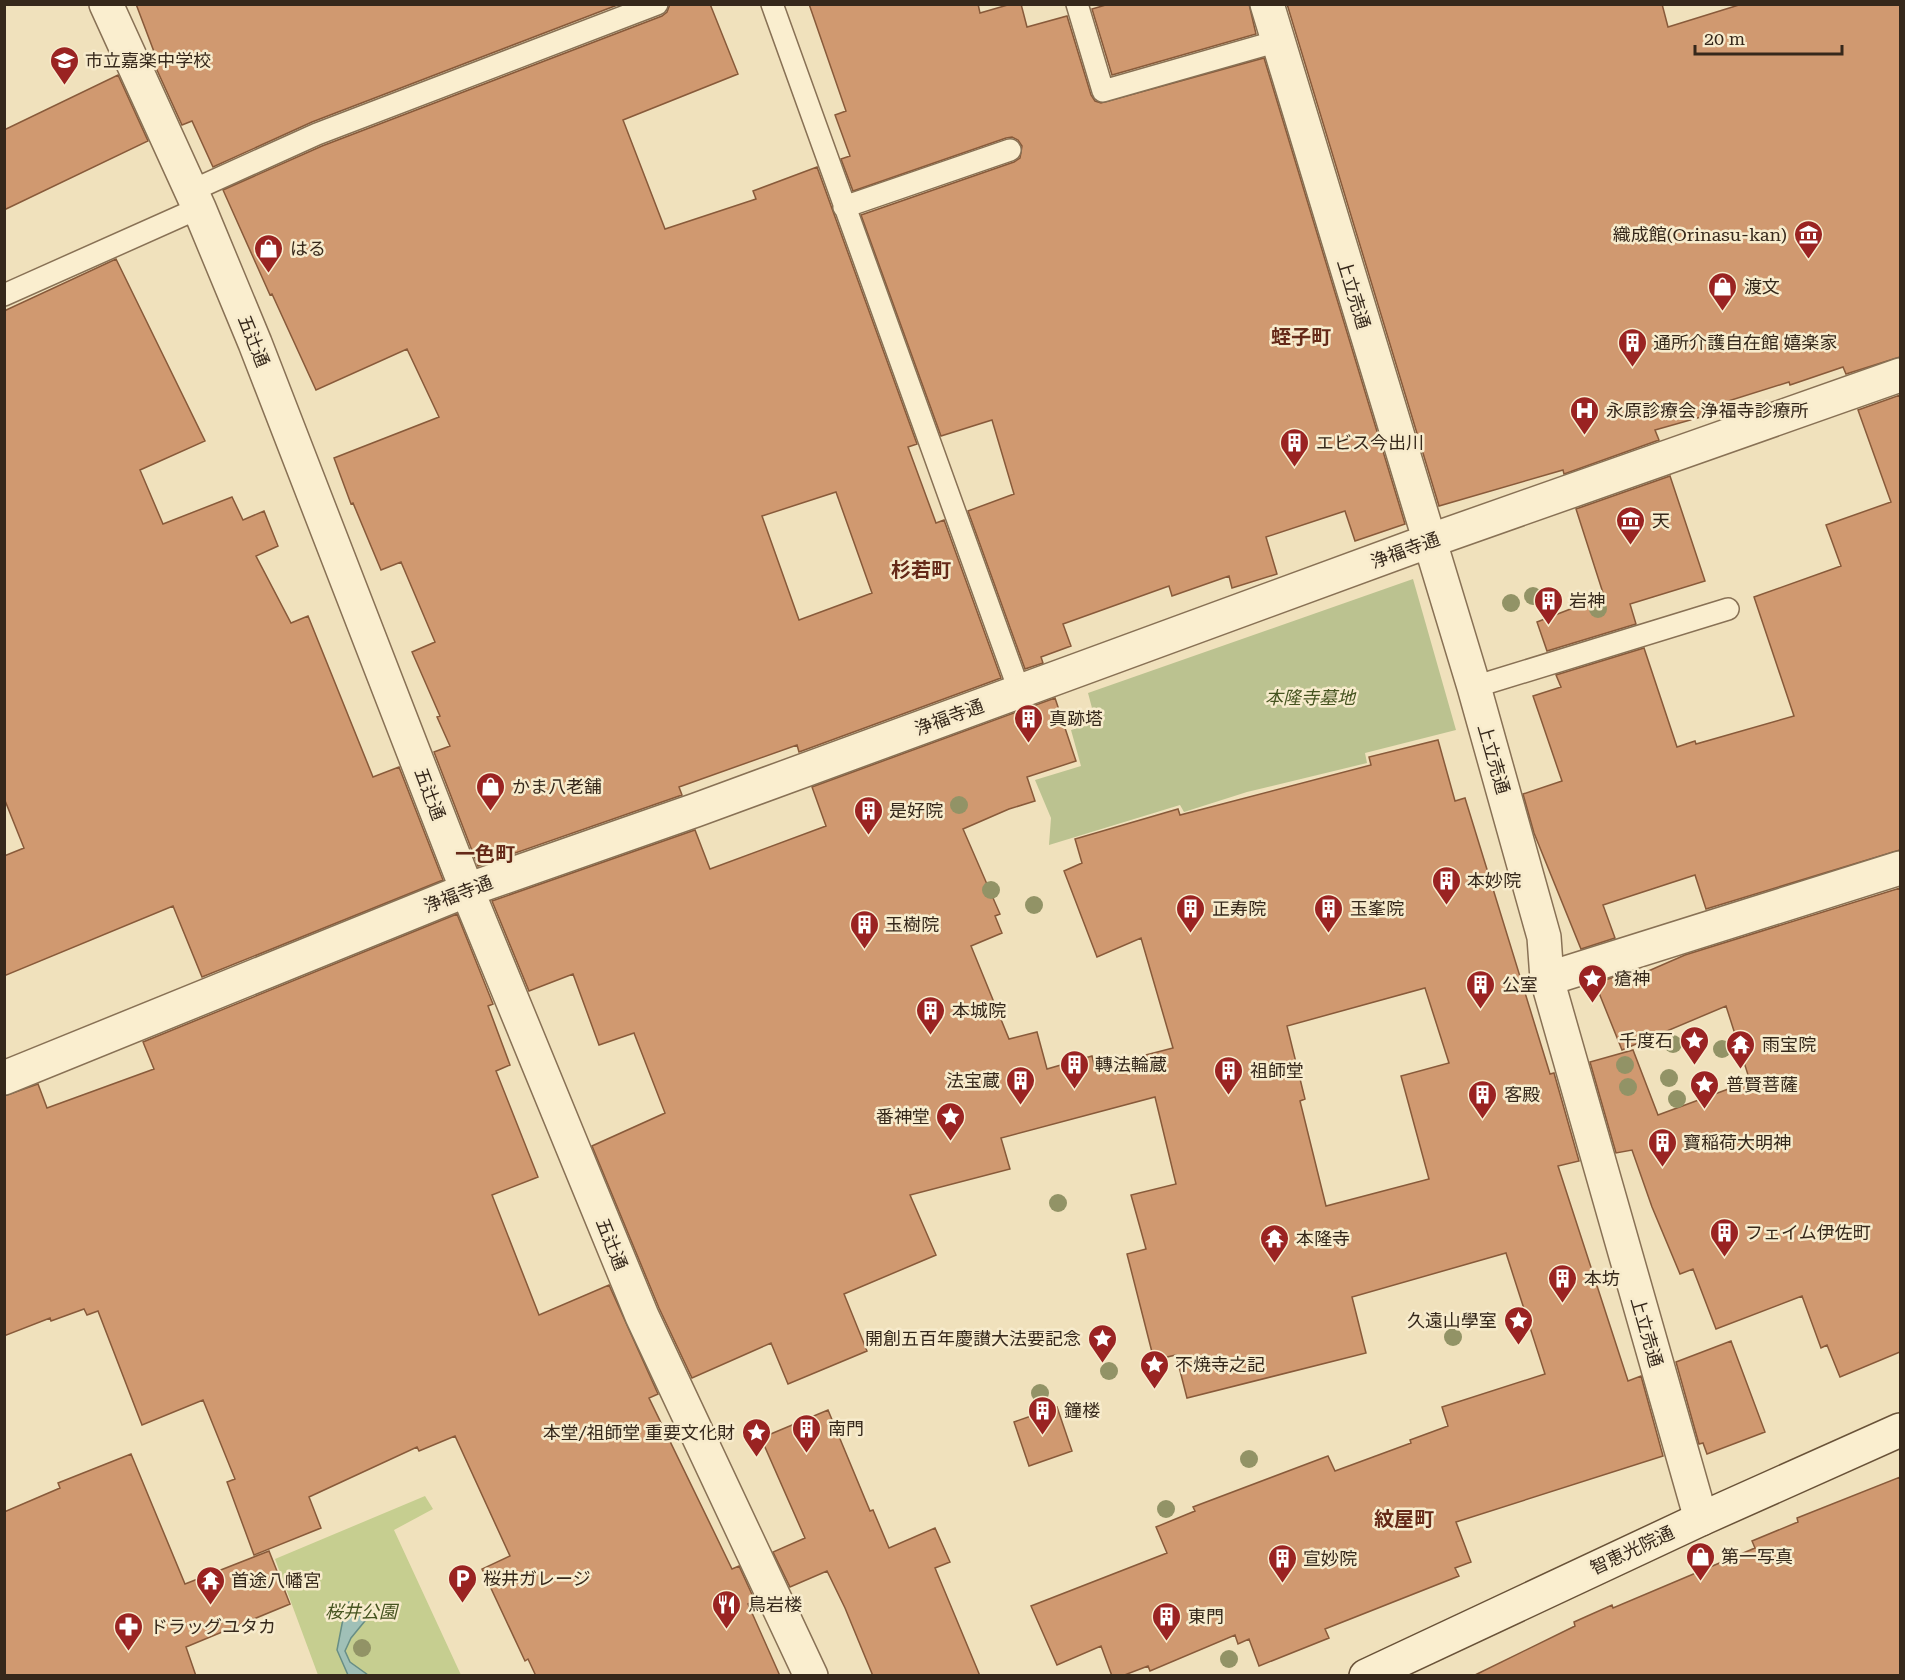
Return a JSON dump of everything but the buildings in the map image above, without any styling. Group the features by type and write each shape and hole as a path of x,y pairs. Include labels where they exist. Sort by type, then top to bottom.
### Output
{"street":[{"name":"五辻通","path":"106,4 195,200 255,343 467,890 642,1316 811,1676"},
{"name":"上立売通","path":"1267,4 1474,687 1544,937 1547,979 1701,1518"},
{"name":"浄福寺通","path":"4,1078 467,890 696,810 1429,541 1900,375"},
{"path":"1547,979 1900,868"},
{"name":"智恵光院通","path":"1366,1676 1405,1667 1701,1518 1900,1430"}],"lane":[{"path":"4,296 195,200 317,134 657,4"},
{"path":"772,4 1019,690"},
{"path":"1077,4 1103,91 1278,41"},
{"path":"844,207 1010,150"},
{"path":"1474,687 1728,609"}],"green space":[{"name":"本隆寺墓地","path":"1413,579 1456,730 1365,753 1367,763 1247,792 1184,812 1180,805 1049,845 1051,818 1035,780 1081,766 1071,730 1096,723 1088,693"},
{"name":"桜井公園","path":"425,1496 433,1509 394,1530 461,1675 318,1675 275,1559"}],"water":[{"path":"349,1602 367,1609 369,1616 351,1638 345,1651 350,1662 368,1675 348,1675 337,1650 343,1619 340,1606"}],"place":[{"name":"市立嘉楽中学校","path":"64,86"},
{"name":"織成館(Orinasu-kan)","path":"1808,260"},
{"name":"はる","path":"269,274"},
{"name":"渡文","path":"1723,312"},
{"name":"通所介護自在館 嬉楽家","path":"1632,368"},
{"name":"永原診療会 浄福寺診療所","path":"1585,436"},
{"name":"エビス今出川","path":"1295,468"},
{"name":"天","path":"1631,546"},
{"name":"岩神","path":"1548,626"},
{"name":"真跡塔","path":"1028,744"},
{"name":"かま八老舗","path":"491,812"},
{"name":"是好院","path":"868,836"},
{"name":"本妙院","path":"1446,906"},
{"name":"正寿院","path":"1191,934"},
{"name":"玉峯院","path":"1329,934"},
{"name":"玉樹院","path":"864,950"},
{"name":"瘡神","path":"1593,1004"},
{"name":"公室","path":"1481,1010"},
{"name":"本城院","path":"931,1036"},
{"name":"千度石","path":"1694,1066"},
{"name":"雨宝院","path":"1741,1070"},
{"name":"轉法輪蔵","path":"1074,1090"},
{"name":"祖師堂","path":"1229,1096"},
{"name":"法宝蔵","path":"1021,1106"},
{"name":"普賢菩薩","path":"1705,1110"},
{"name":"客殿","path":"1483,1120"},
{"name":"番神堂","path":"951,1142"},
{"name":"寶稲荷大明神","path":"1662,1168"},
{"name":"フェイム伊佐町","path":"1724,1258"},
{"name":"本隆寺","path":"1275,1264"},
{"name":"本坊","path":"1563,1304"},
{"name":"久遠山學室","path":"1518,1346"},
{"name":"開創五百年慶讃大法要記念","path":"1102,1364"},
{"name":"不焼寺之記","path":"1154,1390"},
{"name":"鐘楼","path":"1043,1436"},
{"name":"南門","path":"807,1454"},
{"name":"本堂/祖師堂 重要文化財","path":"756,1458"},
{"name":"第一写真","path":"1700,1582"},
{"name":"宣妙院","path":"1282,1584"},
{"name":"桜井ガレージ","path":"462,1604"},
{"name":"首途八幡宮","path":"210,1606"},
{"name":"鳥岩楼","path":"727,1630"},
{"name":"東門","path":"1167,1642"},
{"name":"ドラッグユタカ","path":"129,1652"}],"district":[{"name":"蛭子町","path":"1301,337"},
{"name":"杉若町","path":"921,570"},
{"name":"一色町","path":"485,854"},
{"name":"紋屋町","path":"1404,1519"}]}
